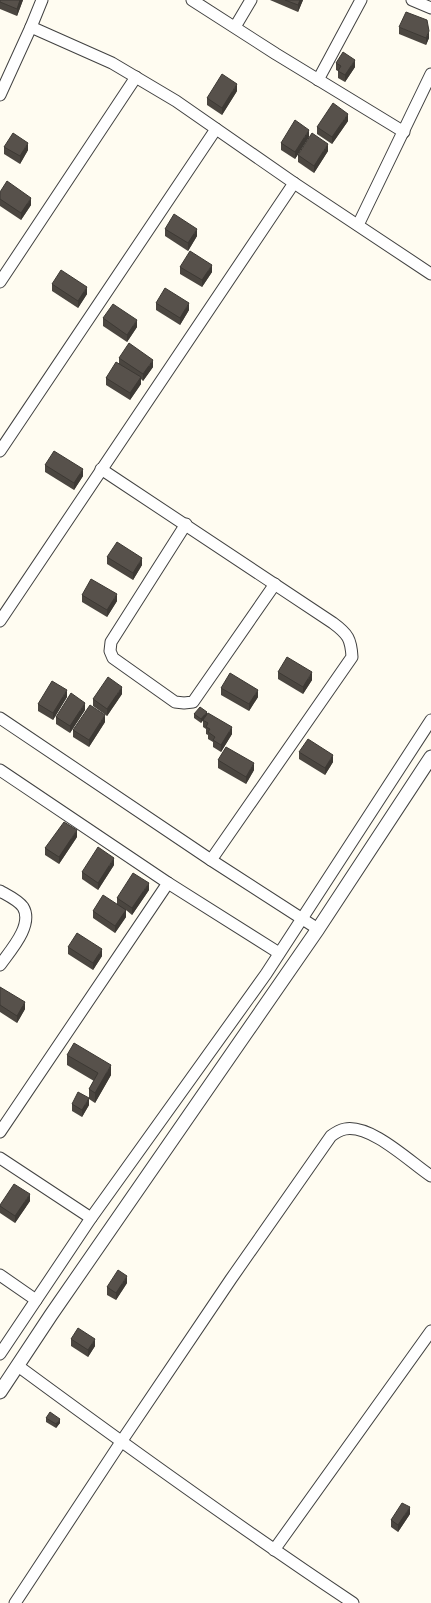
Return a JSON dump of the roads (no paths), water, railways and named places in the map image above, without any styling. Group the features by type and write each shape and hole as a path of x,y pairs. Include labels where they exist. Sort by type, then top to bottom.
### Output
{"street":[{"path":"0,95 42,0"},
{"path":"192,0 276,54 404,132"},
{"path":"235,27 251,0"},
{"path":"318,80 361,0"},
{"path":"412,0 431,8"},
{"path":"31,27 85,50 136,77 176,101 294,183 431,274"},
{"path":"358,225 431,74"},
{"path":"0,282 136,77"},
{"path":"0,451 216,129"},
{"path":"0,621 294,183"},
{"path":"101,469 186,524 346,633 351,644 352,657 211,860"},
{"path":"186,524 111,642 110,651 113,658 175,702 193,702 275,584"},
{"path":"0,718 211,860 318,929"},
{"path":"0,1354 91,1218 251,996 431,720"},
{"path":"0,1392 55,1309 318,929 431,758"},
{"path":"0,770 168,883 279,953"},
{"path":"0,1132 168,883"},
{"path":"0,891 22,906 26,913 25,924 21,934 0,965"},
{"path":"15,1603 231,1279 331,1136 345,1129 365,1131 388,1144 431,1176"},
{"path":"0,1158 91,1218"},
{"path":"0,1275 36,1300"},
{"path":"274,1550 431,1331"},
{"path":"18,1366 121,1442 274,1550 353,1603"}]}
